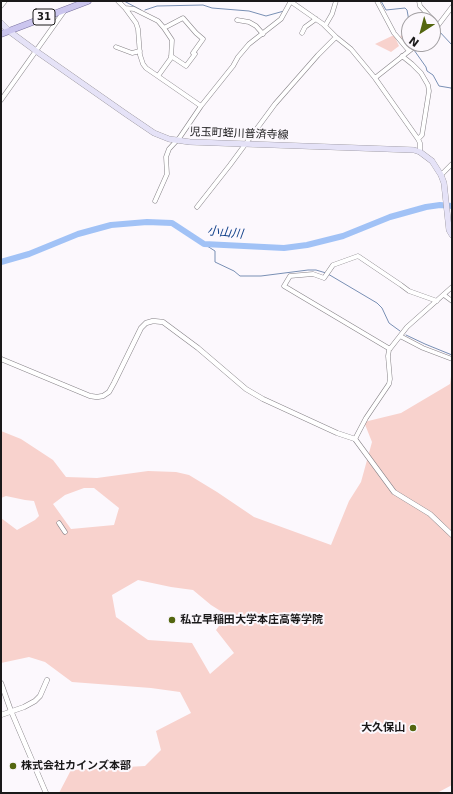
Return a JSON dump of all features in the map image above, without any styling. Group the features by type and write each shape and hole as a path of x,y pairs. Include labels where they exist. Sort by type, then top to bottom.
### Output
{"main road":[{"name":"31","path":"1,34 70,6 88,1"},
{"name":"児玉町蛭川普済寺線","path":"1,23 9,31 36,51 159,136 177,141 387,148 414,150 420,152"},
{"path":"420,152 432,161 441,175 452,235"}],"street":[{"path":"1,6 5,1"},
{"path":"118,1 136,23 143,64 200,106"},
{"path":"155,201 167,174 167,153 177,141 200,106 249,44 281,19 291,1 325,26 351,50 375,78 418,139 420,143 420,152"},
{"path":"325,26 334,9 336,1"},
{"path":"377,1 394,32 401,41"},
{"path":"419,1 420,6 426,12"},
{"path":"1,100 70,6"},
{"path":"441,22 452,7"},
{"path":"125,8 134,9 158,21 172,40 171,56 158,76"},
{"path":"164,28 182,18 203,40 193,53 194,54 186,66 171,56"},
{"path":"302,33 305,27 316,19"},
{"path":"237,20 248,22 256,26 263,34"},
{"path":"197,207 280,99 318,54 336,37"},
{"path":"116,47 132,53 140,51"},
{"path":"375,78 408,52"},
{"path":"402,56 421,73 428,85 429,91 422,135 418,139"},
{"path":"441,175 452,164"},
{"path":"390,349 284,286 290,276 313,274 324,278 334,265 358,256 401,284 409,291 437,301"},
{"path":"355,439 390,379 388,356 390,349 407,327 452,287"},
{"path":"444,295 452,301"},
{"path":"1,359 90,396 103,396 109,392 141,328 149,322 161,321 193,344 246,389 337,433 355,439 394,492 430,514 452,536"},
{"path":"400,336 423,348 452,359"},
{"path":"59,523 65,532"},
{"path":"1,716 24,707 34,701 40,696 47,680"},
{"path":"1,684 45,793"}],"shaded area":[{"path":"394,35 399,46 391,52 375,44"},
{"path":"452,369 452,785 437,793 59,793 71,770 145,766 161,750 156,731 191,713 180,692 151,688 72,682 45,662 29,657 1,663 1,518 17,530 35,520 39,516 34,501 6,496 1,498 1,431 21,439 53,460 66,477 97,478 148,471 176,472 189,475 254,517 331,545 349,501 361,482 372,442 364,422 401,413 450,384","holes":["84,488 94,488 119,508 114,525 71,529 53,504 65,495","138,580 193,590 211,605 227,615 216,630 234,653 210,674 192,643 148,640 116,617 112,595"]}],"waterway":[{"path":"124,1 141,10"},
{"path":"381,1 386,10 405,8 407,12"},
{"path":"145,10 157,6 203,5 212,8 249,11 266,16 284,11"},
{"path":"441,33 452,45"},
{"path":"415,52 426,67 427,71 433,75 439,86 451,88 452,90"},
{"name":"小山川","path":"1,262 29,254 78,234 111,225 147,222 172,223 204,244 284,248 307,245 343,236 390,217 426,207 440,205 452,206"},
{"path":"204,244 215,251 215,262 234,271 240,276 261,276 308,270 316,270 326,273"},
{"path":"328,274 377,303 382,308 389,323 400,331"},
{"path":"406,335 452,355"}],"place":[{"name":"私立早稲田大学本庄高等学院","path":"172,620"},
{"name":"大久保山","path":"413,728"},
{"name":"株式会社カインズ本部","path":"13,766"}]}
